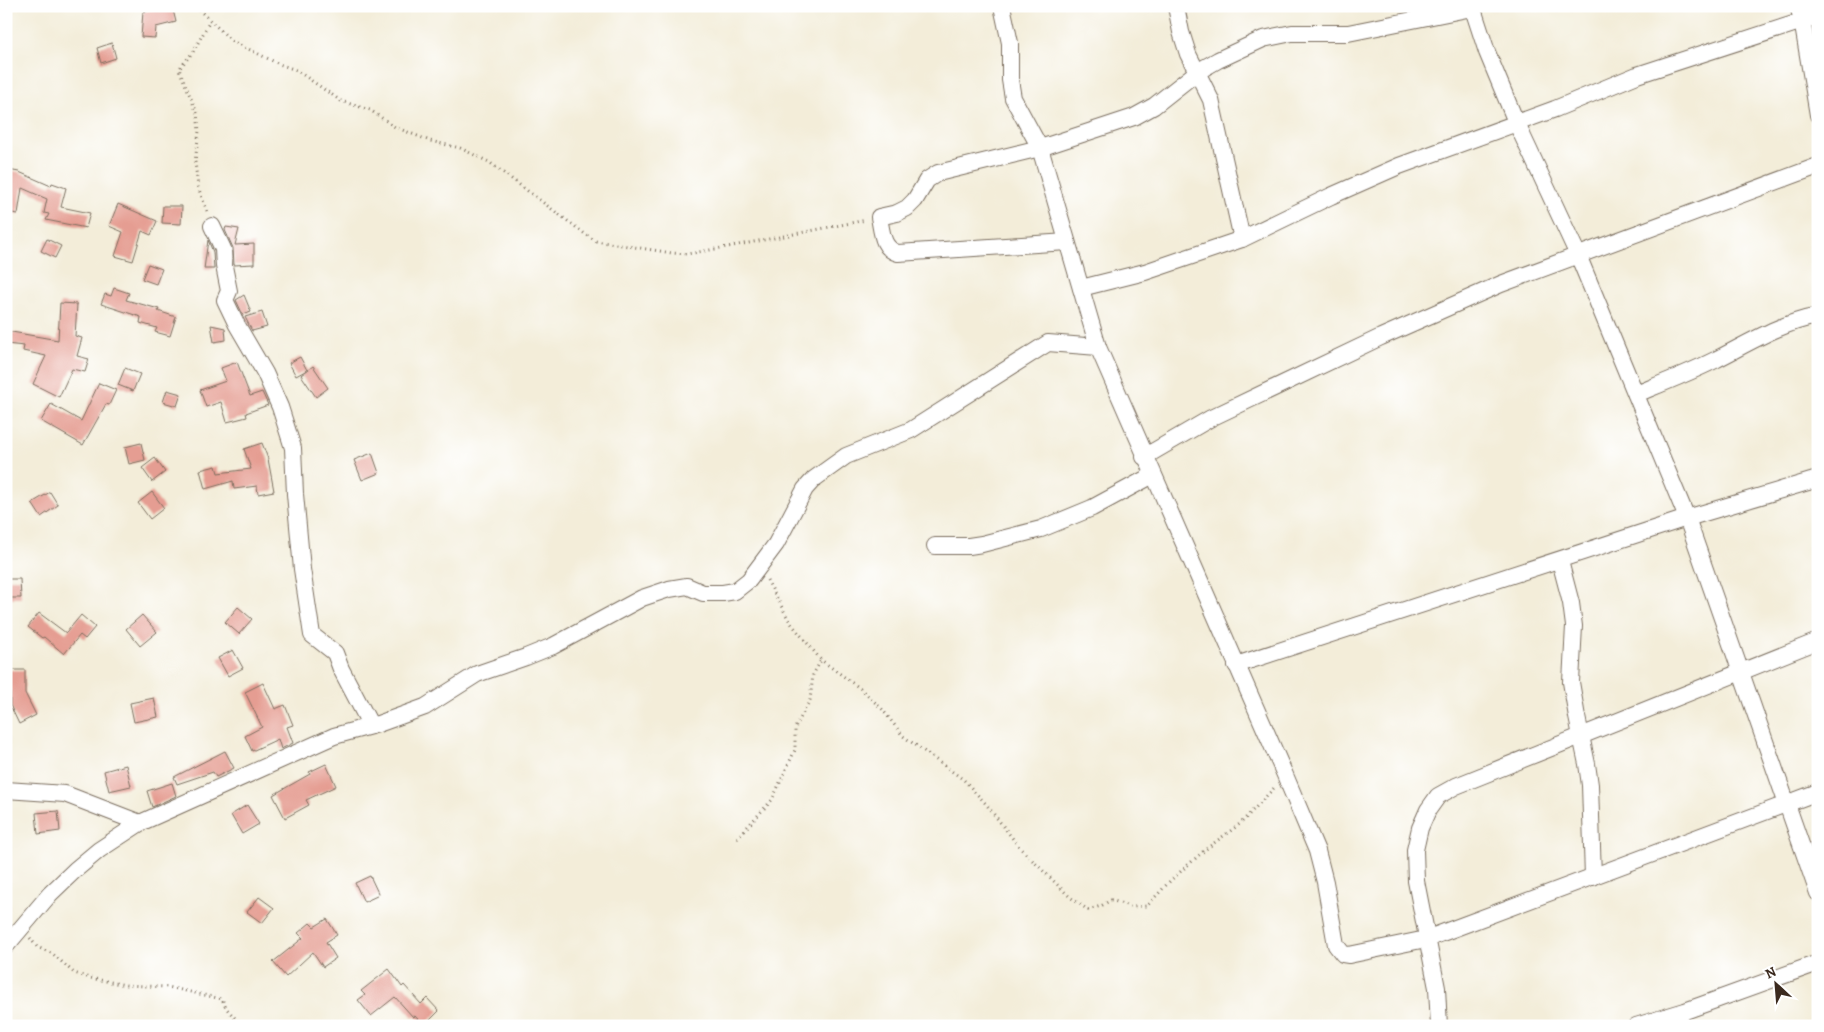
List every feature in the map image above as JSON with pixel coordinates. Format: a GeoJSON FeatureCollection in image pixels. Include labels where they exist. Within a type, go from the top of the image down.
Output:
{"type":"FeatureCollection","features":[{"type":"Feature","properties":{"kind":"street"},"geometry":{"type":"LineString","coordinates":[[1002,6],[1010,43],[1010,80],[1013,98],[1040,148],[1098,347],[1144,457],[1317,851],[1325,882],[1336,945],[1343,954],[1349,956],[1426,939],[1818,792]]}},
{"type":"Feature","properties":{"kind":"street"},"geometry":{"type":"LineString","coordinates":[[1176,6],[1181,32],[1197,72],[1211,100],[1242,239]]}},
{"type":"Feature","properties":{"kind":"street"},"geometry":{"type":"LineString","coordinates":[[1067,242],[898,253],[888,249],[885,244],[878,217],[897,213],[908,208],[927,180],[938,173],[1040,148],[1134,117],[1154,106],[1197,72],[1263,39],[1292,33],[1348,33],[1394,25],[1472,7],[1487,52],[1516,122],[1578,254],[1687,518],[1818,893]]}},
{"type":"Feature","properties":{"kind":"street"},"geometry":{"type":"LineString","coordinates":[[1081,288],[1145,272],[1242,239],[1331,196],[1400,166],[1555,109],[1637,75],[1806,14],[1818,115]]}},
{"type":"Feature","properties":{"kind":"street"},"geometry":{"type":"LineString","coordinates":[[1144,457],[1211,418],[1382,337],[1501,284],[1818,166]]}},
{"type":"Feature","properties":{"kind":"street"},"geometry":{"type":"LineString","coordinates":[[212,226],[223,249],[229,291],[225,300],[265,373],[280,407],[293,448],[302,569],[312,635],[335,653],[341,669],[371,726]]}},
{"type":"Feature","properties":{"kind":"street"},"geometry":{"type":"LineString","coordinates":[[1636,394],[1713,361],[1777,328],[1818,316]]}},
{"type":"Feature","properties":{"kind":"street"},"geometry":{"type":"LineString","coordinates":[[6,946],[50,894],[75,870],[99,850],[140,823],[334,736],[371,726],[425,707],[477,674],[553,646],[642,598],[669,589],[687,586],[703,592],[723,593],[735,591],[749,580],[760,567],[781,536],[805,489],[814,479],[846,456],[911,430],[1048,342],[1098,347]]}},
{"type":"Feature","properties":{"kind":"street"},"geometry":{"type":"LineString","coordinates":[[936,546],[982,544],[1041,529],[1092,508],[1153,475]]}},
{"type":"Feature","properties":{"kind":"street"},"geometry":{"type":"LineString","coordinates":[[1236,665],[1560,561],[1687,518],[1818,479]]}},
{"type":"Feature","properties":{"kind":"street"},"geometry":{"type":"LineString","coordinates":[[1560,561],[1571,603],[1574,626],[1572,682],[1590,785],[1593,877]]}},
{"type":"Feature","properties":{"kind":"street"},"geometry":{"type":"LineString","coordinates":[[1439,1026],[1437,988],[1416,881],[1415,850],[1420,828],[1428,810],[1438,796],[1456,786],[1818,641]]}},
{"type":"Feature","properties":{"kind":"street"},"geometry":{"type":"LineString","coordinates":[[6,790],[65,794],[140,823]]}},
{"type":"Feature","properties":{"kind":"street"},"geometry":{"type":"LineString","coordinates":[[1636,1026],[1685,1011],[1818,963]]}},
{"type":"Feature","properties":{"kind":"path"},"geometry":{"type":"LineString","coordinates":[[195,6],[232,41],[279,64],[296,70],[341,101],[370,110],[395,127],[430,141],[460,148],[489,162],[596,241],[687,254],[878,217]]}},
{"type":"Feature","properties":{"kind":"path"},"geometry":{"type":"LineString","coordinates":[[210,21],[193,52],[179,69],[197,113],[198,131],[195,162],[198,187],[212,226]]}},
{"type":"Feature","properties":{"kind":"path"},"geometry":{"type":"LineString","coordinates":[[760,567],[790,622],[821,660],[861,689],[882,709],[903,736],[964,780],[986,804],[1020,848],[1070,897],[1088,910],[1101,906],[1111,900],[1132,907],[1147,906],[1170,881],[1206,849],[1241,823],[1285,776]]}},
{"type":"Feature","properties":{"kind":"path"},"geometry":{"type":"LineString","coordinates":[[738,838],[772,800],[795,750],[796,728],[810,700],[813,675],[821,660]]}},
{"type":"Feature","properties":{"kind":"path"},"geometry":{"type":"LineString","coordinates":[[22,928],[37,947],[53,954],[74,973],[90,978],[168,988],[222,999],[226,1008],[242,1026]]}},
{"type":"Feature","properties":{"kind":"building"},"geometry":{"type":"Polygon","coordinates":[[[172,6],[176,22],[156,27],[155,38],[141,37],[143,12],[172,6]]]}},
{"type":"Feature","properties":{"kind":"building"},"geometry":{"type":"Polygon","coordinates":[[[112,43],[116,58],[101,63],[97,48],[112,43]]]}},
{"type":"Feature","properties":{"kind":"building"},"geometry":{"type":"Polygon","coordinates":[[[8,170],[19,172],[51,186],[52,183],[66,188],[61,207],[90,213],[86,228],[46,220],[49,214],[44,213],[47,199],[22,188],[18,214],[6,212],[8,170]]]}},
{"type":"Feature","properties":{"kind":"building"},"geometry":{"type":"Polygon","coordinates":[[[118,204],[157,221],[151,235],[142,231],[133,261],[115,256],[123,232],[109,226],[118,204]]]}},
{"type":"Feature","properties":{"kind":"building"},"geometry":{"type":"Polygon","coordinates":[[[163,206],[182,206],[181,224],[162,223],[163,206]]]}},
{"type":"Feature","properties":{"kind":"building"},"geometry":{"type":"Polygon","coordinates":[[[226,227],[239,229],[235,245],[254,244],[254,264],[234,265],[233,248],[225,230],[226,227]]]}},
{"type":"Feature","properties":{"kind":"building"},"geometry":{"type":"Polygon","coordinates":[[[47,239],[61,246],[55,258],[41,251],[47,239]]]}},
{"type":"Feature","properties":{"kind":"building"},"geometry":{"type":"Polygon","coordinates":[[[208,240],[213,252],[214,269],[204,269],[208,240]]]}},
{"type":"Feature","properties":{"kind":"building"},"geometry":{"type":"Polygon","coordinates":[[[148,264],[162,269],[156,284],[142,279],[148,264]]]}},
{"type":"Feature","properties":{"kind":"building"},"geometry":{"type":"Polygon","coordinates":[[[114,288],[129,293],[126,300],[159,309],[158,311],[176,317],[170,336],[155,332],[157,328],[140,323],[141,317],[101,304],[105,294],[111,296],[114,288]]]}},
{"type":"Feature","properties":{"kind":"building"},"geometry":{"type":"Polygon","coordinates":[[[244,295],[251,312],[243,315],[236,300],[244,295]]]}},
{"type":"Feature","properties":{"kind":"building"},"geometry":{"type":"Polygon","coordinates":[[[60,303],[77,304],[75,336],[82,338],[77,356],[89,359],[85,372],[72,369],[59,397],[33,384],[46,356],[23,351],[24,346],[6,344],[6,331],[58,340],[60,303]]]}},
{"type":"Feature","properties":{"kind":"building"},"geometry":{"type":"Polygon","coordinates":[[[262,312],[267,327],[252,331],[245,317],[262,312]]]}},
{"type":"Feature","properties":{"kind":"building"},"geometry":{"type":"Polygon","coordinates":[[[211,325],[225,328],[226,340],[214,342],[211,325]]]}},
{"type":"Feature","properties":{"kind":"building"},"geometry":{"type":"Polygon","coordinates":[[[300,357],[307,370],[296,376],[289,363],[300,357]]]}},
{"type":"Feature","properties":{"kind":"building"},"geometry":{"type":"Polygon","coordinates":[[[237,362],[250,396],[262,392],[268,405],[246,413],[247,417],[227,422],[221,402],[206,407],[200,390],[226,381],[221,368],[237,362]]]}},
{"type":"Feature","properties":{"kind":"building"},"geometry":{"type":"Polygon","coordinates":[[[313,366],[328,388],[316,397],[301,375],[313,366]]]}},
{"type":"Feature","properties":{"kind":"building"},"geometry":{"type":"Polygon","coordinates":[[[125,368],[140,374],[133,391],[118,385],[125,368]]]}},
{"type":"Feature","properties":{"kind":"building"},"geometry":{"type":"Polygon","coordinates":[[[99,383],[116,390],[109,405],[106,404],[83,445],[41,421],[51,404],[81,421],[99,383]]]}},
{"type":"Feature","properties":{"kind":"building"},"geometry":{"type":"Polygon","coordinates":[[[167,390],[181,394],[177,406],[163,402],[167,390]]]}},
{"type":"Feature","properties":{"kind":"building"},"geometry":{"type":"Polygon","coordinates":[[[141,443],[145,460],[129,464],[125,447],[141,443]]]}},
{"type":"Feature","properties":{"kind":"building"},"geometry":{"type":"Polygon","coordinates":[[[262,443],[268,459],[274,491],[258,494],[257,486],[234,489],[233,481],[205,489],[200,470],[216,466],[218,473],[251,469],[244,449],[262,443]]]}},
{"type":"Feature","properties":{"kind":"building"},"geometry":{"type":"Polygon","coordinates":[[[372,453],[379,473],[362,480],[354,460],[372,453]]]}},
{"type":"Feature","properties":{"kind":"building"},"geometry":{"type":"Polygon","coordinates":[[[155,458],[165,472],[152,482],[142,468],[155,458]]]}},
{"type":"Feature","properties":{"kind":"building"},"geometry":{"type":"Polygon","coordinates":[[[50,492],[58,505],[41,517],[32,503],[50,492]]]}},
{"type":"Feature","properties":{"kind":"building"},"geometry":{"type":"Polygon","coordinates":[[[152,492],[164,508],[150,519],[138,503],[152,492]]]}},
{"type":"Feature","properties":{"kind":"building"},"geometry":{"type":"Polygon","coordinates":[[[6,579],[20,579],[21,598],[6,598],[6,579]]]}},
{"type":"Feature","properties":{"kind":"building"},"geometry":{"type":"Polygon","coordinates":[[[238,607],[252,619],[239,634],[225,622],[238,607]]]}},
{"type":"Feature","properties":{"kind":"building"},"geometry":{"type":"Polygon","coordinates":[[[39,613],[66,633],[81,615],[95,627],[85,639],[80,635],[64,654],[44,637],[42,638],[28,627],[39,613]]]}},
{"type":"Feature","properties":{"kind":"building"},"geometry":{"type":"Polygon","coordinates":[[[142,615],[157,632],[140,646],[126,629],[142,615]]]}},
{"type":"Feature","properties":{"kind":"building"},"geometry":{"type":"Polygon","coordinates":[[[233,650],[243,668],[228,676],[218,658],[233,650]]]}},
{"type":"Feature","properties":{"kind":"building"},"geometry":{"type":"Polygon","coordinates":[[[10,670],[25,670],[25,693],[36,715],[19,724],[10,705],[10,670]]]}},
{"type":"Feature","properties":{"kind":"building"},"geometry":{"type":"Polygon","coordinates":[[[263,683],[275,709],[285,705],[293,725],[287,727],[293,743],[281,749],[278,739],[252,751],[245,736],[262,727],[245,692],[263,683]]]}},
{"type":"Feature","properties":{"kind":"building"},"geometry":{"type":"Polygon","coordinates":[[[154,698],[158,717],[134,722],[130,703],[154,698]]]}},
{"type":"Feature","properties":{"kind":"building"},"geometry":{"type":"Polygon","coordinates":[[[225,751],[234,768],[216,777],[213,772],[177,784],[174,777],[225,751]]]}},
{"type":"Feature","properties":{"kind":"building"},"geometry":{"type":"Polygon","coordinates":[[[326,764],[336,786],[306,800],[309,805],[285,818],[273,795],[310,774],[309,772],[326,764]]]}},
{"type":"Feature","properties":{"kind":"building"},"geometry":{"type":"Polygon","coordinates":[[[126,765],[131,786],[109,791],[104,771],[126,765]]]}},
{"type":"Feature","properties":{"kind":"building"},"geometry":{"type":"Polygon","coordinates":[[[172,783],[176,796],[152,807],[147,791],[172,783]]]}},
{"type":"Feature","properties":{"kind":"building"},"geometry":{"type":"Polygon","coordinates":[[[247,805],[259,824],[242,834],[231,815],[247,805]]]}},
{"type":"Feature","properties":{"kind":"building"},"geometry":{"type":"Polygon","coordinates":[[[58,811],[60,831],[38,834],[36,813],[58,811]]]}},
{"type":"Feature","properties":{"kind":"building"},"geometry":{"type":"Polygon","coordinates":[[[370,876],[379,895],[364,902],[355,883],[370,876]]]}},
{"type":"Feature","properties":{"kind":"building"},"geometry":{"type":"Polygon","coordinates":[[[259,897],[274,908],[262,923],[247,912],[259,897]]]}},
{"type":"Feature","properties":{"kind":"building"},"geometry":{"type":"Polygon","coordinates":[[[327,919],[337,935],[326,942],[336,958],[323,967],[313,952],[286,977],[273,962],[303,938],[298,933],[310,923],[314,927],[327,919]]]}},
{"type":"Feature","properties":{"kind":"building"},"geometry":{"type":"Polygon","coordinates":[[[389,969],[402,987],[404,985],[421,1004],[427,998],[439,1011],[424,1026],[395,997],[371,1016],[358,1000],[365,995],[361,991],[389,969]]]}}]}
